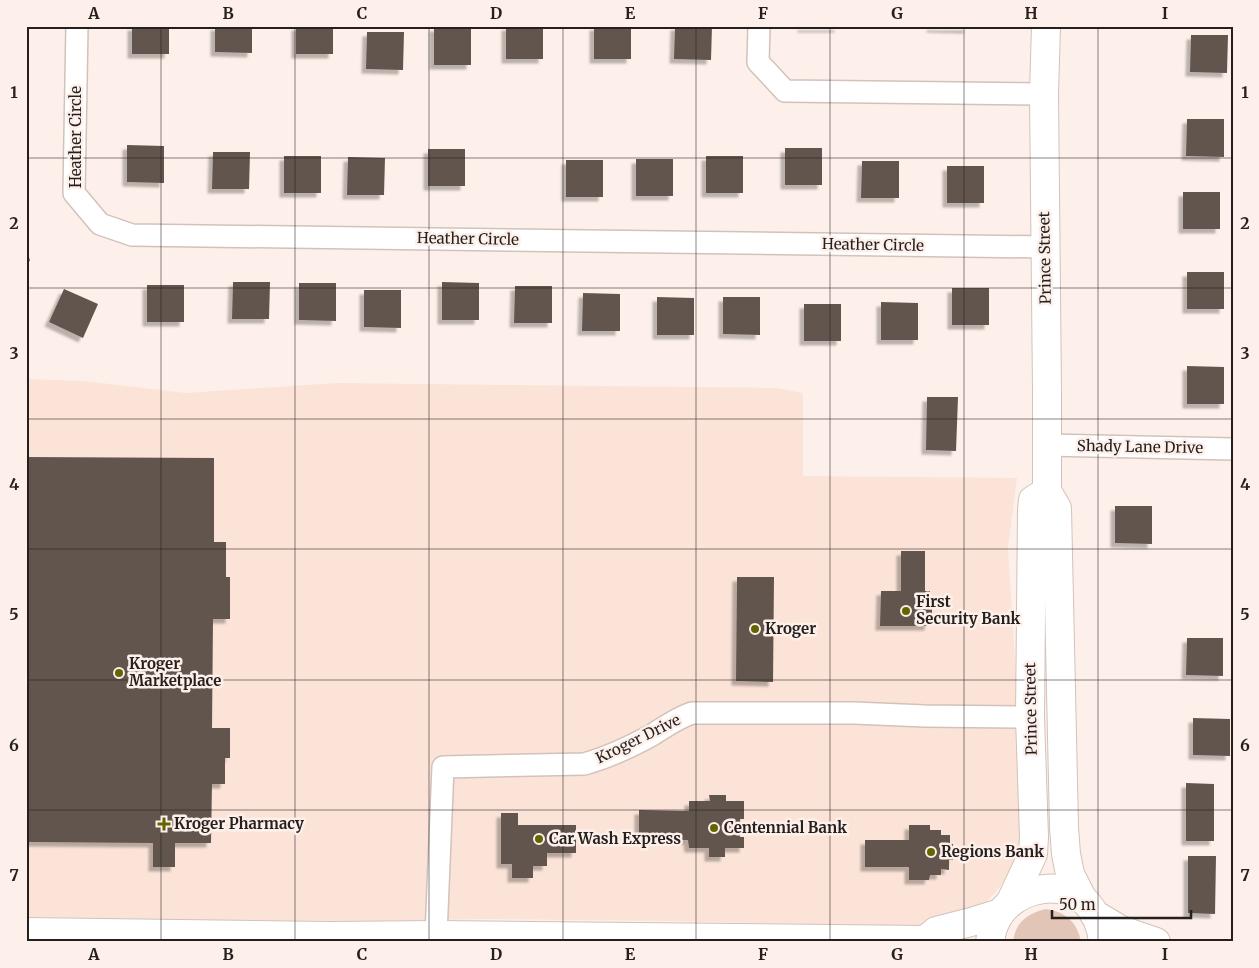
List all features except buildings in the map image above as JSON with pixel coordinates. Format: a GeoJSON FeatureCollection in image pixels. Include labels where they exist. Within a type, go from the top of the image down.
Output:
{"type":"FeatureCollection","features":[{"type":"Feature","properties":{"kind":"main road","name":"Prince Street"},"geometry":{"type":"LineString","coordinates":[[990,942],[995,922],[1005,908],[1033,854],[1034,822],[1030,717],[1039,500],[1047,445],[1044,94],[1046,26]]}},
{"type":"Feature","properties":{"kind":"main road","name":"Prince Street"},"geometry":{"type":"LineString","coordinates":[[1039,500],[1048,530],[1049,604],[1059,623],[1066,854],[1070,874],[1100,924],[1103,942]]}},
{"type":"Feature","properties":{"kind":"main road"},"geometry":{"type":"LineString","coordinates":[[26,932],[330,939],[436,935],[926,941],[936,931],[972,922],[1005,908],[1028,892],[1039,889],[1060,890],[1072,894],[1121,930],[1156,942]]}},
{"type":"Feature","properties":{"kind":"street","name":"Heather Circle"},"geometry":{"type":"LineString","coordinates":[[77,26],[74,193],[100,224],[132,234],[1045,247]]}},
{"type":"Feature","properties":{"kind":"street"},"geometry":{"type":"LineString","coordinates":[[759,26],[758,62],[785,91],[1044,94]]}},
{"type":"Feature","properties":{"kind":"street","name":"Shady Lane Drive"},"geometry":{"type":"LineString","coordinates":[[1047,445],[1233,449]]}},
{"type":"Feature","properties":{"kind":"street","name":"Kroger Drive"},"geometry":{"type":"LineString","coordinates":[[436,935],[443,768],[584,764],[595,761],[649,736],[678,718],[692,713],[854,713],[1030,717]]}},
{"type":"Feature","properties":{"kind":"shaded area"},"geometry":{"type":"Polygon","coordinates":[[[26,379],[84,381],[186,393],[336,383],[776,388],[803,393],[803,476],[1017,478],[1008,548],[1017,692],[1021,846],[1012,870],[996,892],[979,909],[940,922],[913,926],[484,919],[380,921],[26,917],[26,379]]]}},
{"type":"Feature","properties":{"kind":"shaded area"},"geometry":{"type":"Polygon","coordinates":[[[1046,909],[1065,915],[1070,919],[1077,929],[1081,942],[1013,942],[1016,929],[1028,916],[1046,909]]]}},
{"type":"Feature","properties":{"kind":"place","name":"First Security Bank"},"geometry":{"type":"Point","coordinates":[906,611]}},
{"type":"Feature","properties":{"kind":"place","name":"Kroger"},"geometry":{"type":"Point","coordinates":[755,629]}},
{"type":"Feature","properties":{"kind":"place","name":"Kroger Marketplace"},"geometry":{"type":"Point","coordinates":[119,673]}},
{"type":"Feature","properties":{"kind":"place","name":"Kroger Pharmacy"},"geometry":{"type":"Point","coordinates":[164,824]}},
{"type":"Feature","properties":{"kind":"place","name":"Centennial Bank"},"geometry":{"type":"Point","coordinates":[714,828]}},
{"type":"Feature","properties":{"kind":"place","name":"Car Wash Express"},"geometry":{"type":"Point","coordinates":[539,839]}},
{"type":"Feature","properties":{"kind":"place","name":"Regions Bank"},"geometry":{"type":"Point","coordinates":[931,852]}}]}
